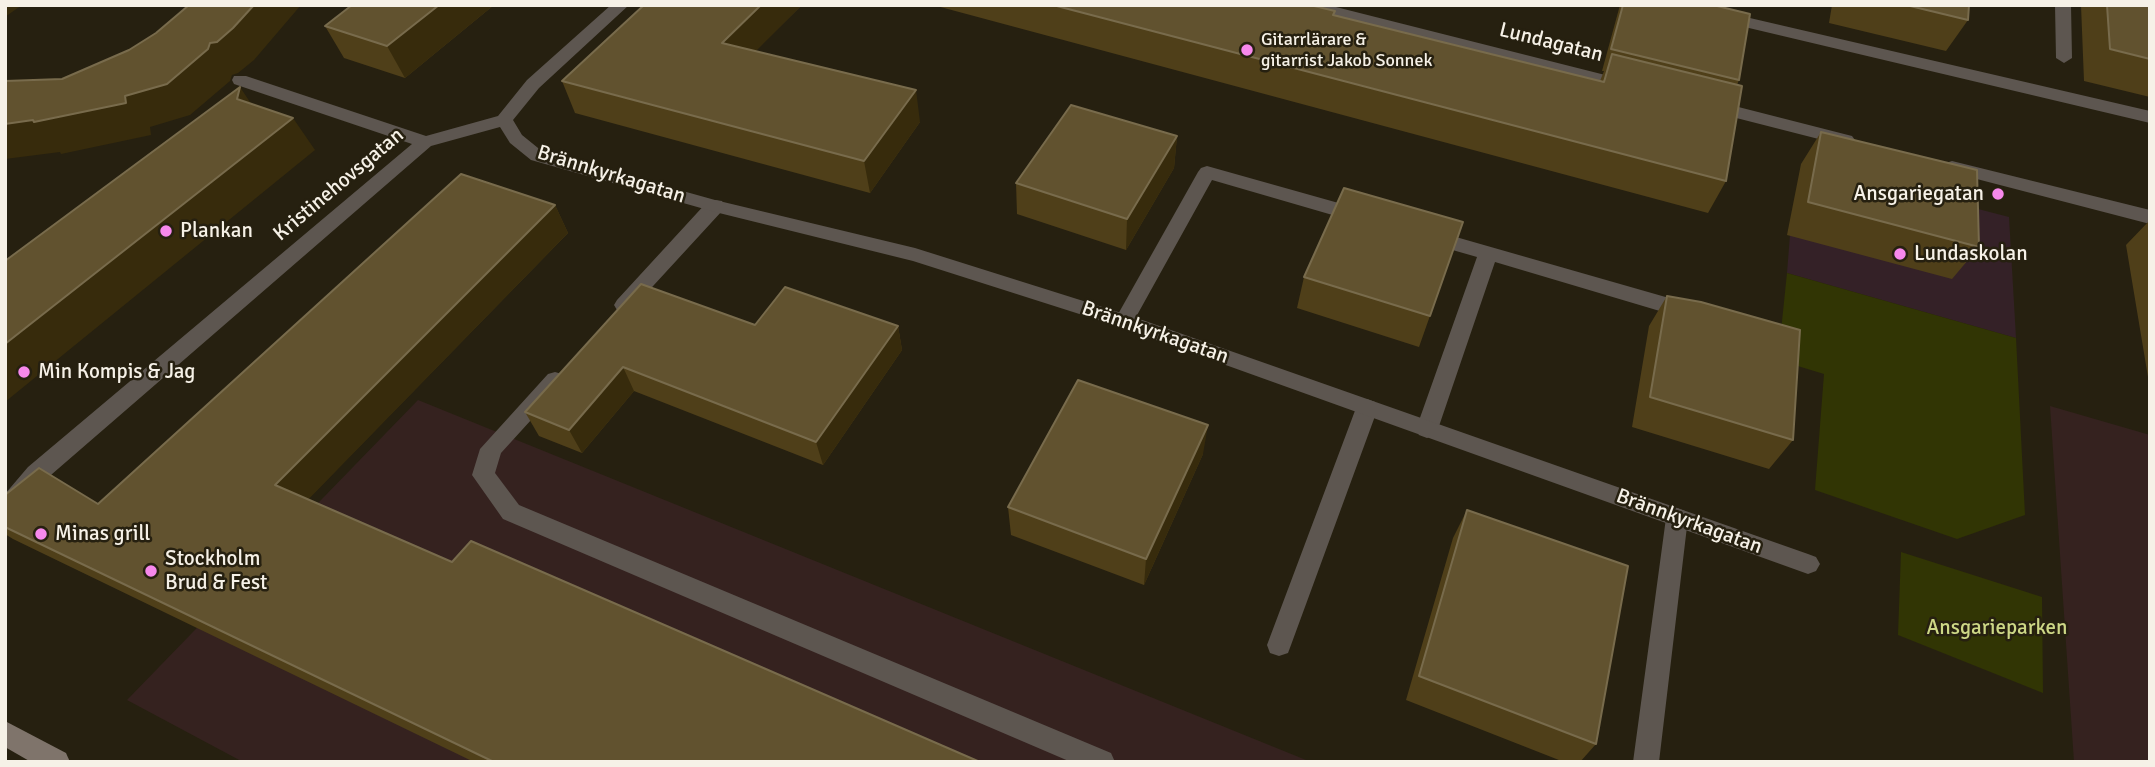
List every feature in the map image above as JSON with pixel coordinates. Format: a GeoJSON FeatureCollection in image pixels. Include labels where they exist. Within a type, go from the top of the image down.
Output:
{"type":"FeatureCollection","features":[{"type":"Feature","properties":{"kind":"main road"},"geometry":{"type":"LineString","coordinates":[[5,733],[57,762]]}},
{"type":"Feature","properties":{"kind":"street"},"geometry":{"type":"LineString","coordinates":[[505,120],[533,84],[621,5]]}},
{"type":"Feature","properties":{"kind":"street","name":"Lundagatan"},"geometry":{"type":"LineString","coordinates":[[1308,5],[1640,88]]}},
{"type":"Feature","properties":{"kind":"street"},"geometry":{"type":"LineString","coordinates":[[1673,5],[1729,11],[2150,117]]}},
{"type":"Feature","properties":{"kind":"street"},"geometry":{"type":"LineString","coordinates":[[2063,5],[2064,58]]}},
{"type":"Feature","properties":{"kind":"street"},"geometry":{"type":"LineString","coordinates":[[240,80],[425,142]]}},
{"type":"Feature","properties":{"kind":"street"},"geometry":{"type":"LineString","coordinates":[[1693,102],[1866,146]]}},
{"type":"Feature","properties":{"kind":"street","name":"Kristinehovsgatan"},"geometry":{"type":"LineString","coordinates":[[5,510],[36,474],[425,142],[505,120]]}},
{"type":"Feature","properties":{"kind":"street","name":"Brännkyrkagatan"},"geometry":{"type":"LineString","coordinates":[[505,120],[516,139],[537,156],[715,206],[915,255],[1124,321],[1808,564]]}},
{"type":"Feature","properties":{"kind":"street"},"geometry":{"type":"LineString","coordinates":[[1933,162],[2150,217]]}},
{"type":"Feature","properties":{"kind":"street"},"geometry":{"type":"LineString","coordinates":[[1124,321],[1207,172],[1382,223]]}},
{"type":"Feature","properties":{"kind":"street"},"geometry":{"type":"LineString","coordinates":[[612,317],[715,206]]}},
{"type":"Feature","properties":{"kind":"street"},"geometry":{"type":"LineString","coordinates":[[1409,230],[1709,317]]}},
{"type":"Feature","properties":{"kind":"street"},"geometry":{"type":"LineString","coordinates":[[1427,429],[1488,254]]}},
{"type":"Feature","properties":{"kind":"street"},"geometry":{"type":"LineString","coordinates":[[566,368],[491,449],[482,475],[511,512],[1102,762]]}},
{"type":"Feature","properties":{"kind":"street"},"geometry":{"type":"LineString","coordinates":[[1279,645],[1367,408]]}},
{"type":"Feature","properties":{"kind":"street"},"geometry":{"type":"LineString","coordinates":[[1646,762],[1677,518]]}},
{"type":"Feature","properties":{"kind":"shaded area","name":"Lundaskolan"},"geometry":{"type":"Polygon","coordinates":[[[1901,189],[2009,217],[2016,338],[1787,273],[1790,235],[1901,189]]]}},
{"type":"Feature","properties":{"kind":"shaded area"},"geometry":{"type":"Polygon","coordinates":[[[418,400],[1311,762],[243,762],[127,700],[418,400]]]}},
{"type":"Feature","properties":{"kind":"shaded area"},"geometry":{"type":"Polygon","coordinates":[[[2050,406],[2150,435],[2150,762],[2074,762],[2050,406]]]}},
{"type":"Feature","properties":{"kind":"green space"},"geometry":{"type":"Polygon","coordinates":[[[1787,273],[2016,338],[2025,515],[1957,539],[1815,490],[1824,374],[1778,360],[1787,273]]]}},
{"type":"Feature","properties":{"kind":"green space","name":"Ansgarieparken"},"geometry":{"type":"Polygon","coordinates":[[[1901,552],[2042,597],[2043,693],[1898,635],[1901,552]]]}},
{"type":"Feature","properties":{"kind":"building"},"geometry":{"type":"Polygon","coordinates":[[[189,5],[254,5],[233,28],[217,42],[210,43],[208,49],[167,84],[125,96],[126,103],[34,122],[5,124],[5,81],[62,79],[129,50],[156,33],[189,5]]]}},
{"type":"Feature","properties":{"kind":"building"},"geometry":{"type":"Polygon","coordinates":[[[352,5],[439,5],[387,46],[325,26],[352,5]]]}},
{"type":"Feature","properties":{"kind":"building"},"geometry":{"type":"Polygon","coordinates":[[[644,5],[761,5],[722,43],[916,90],[864,161],[562,81],[644,5]]]}},
{"type":"Feature","properties":{"kind":"building"},"geometry":{"type":"Polygon","coordinates":[[[1053,5],[1310,5],[1335,11],[1333,15],[1604,82],[1612,54],[1742,86],[1726,181],[1053,5]]]}},
{"type":"Feature","properties":{"kind":"building"},"geometry":{"type":"Polygon","coordinates":[[[1623,5],[1713,5],[1750,14],[1739,80],[1611,49],[1623,5]]]}},
{"type":"Feature","properties":{"kind":"building"},"geometry":{"type":"Polygon","coordinates":[[[1906,5],[1969,5],[1968,20],[1906,5]]]}},
{"type":"Feature","properties":{"kind":"building"},"geometry":{"type":"Polygon","coordinates":[[[2107,5],[2150,5],[2150,59],[2110,49],[2107,5]]]}},
{"type":"Feature","properties":{"kind":"building"},"geometry":{"type":"Polygon","coordinates":[[[240,87],[237,99],[293,118],[5,344],[5,261],[240,87]]]}},
{"type":"Feature","properties":{"kind":"building"},"geometry":{"type":"Polygon","coordinates":[[[1071,105],[1177,136],[1127,219],[1016,183],[1071,105]]]}},
{"type":"Feature","properties":{"kind":"building"},"geometry":{"type":"Polygon","coordinates":[[[1821,132],[1977,170],[1979,247],[1808,202],[1821,132]]]}},
{"type":"Feature","properties":{"kind":"building"},"geometry":{"type":"Polygon","coordinates":[[[461,174],[555,205],[275,485],[452,562],[471,541],[980,762],[494,762],[5,527],[5,495],[39,468],[98,504],[461,174]]]}},
{"type":"Feature","properties":{"kind":"building"},"geometry":{"type":"Polygon","coordinates":[[[1344,188],[1463,222],[1430,316],[1304,277],[1344,188]]]}},
{"type":"Feature","properties":{"kind":"building"},"geometry":{"type":"Polygon","coordinates":[[[641,284],[755,325],[785,287],[898,326],[816,442],[623,367],[569,430],[525,412],[641,284]]]}},
{"type":"Feature","properties":{"kind":"building"},"geometry":{"type":"Polygon","coordinates":[[[1667,296],[1701,302],[1800,330],[1793,440],[1650,397],[1667,296]]]}},
{"type":"Feature","properties":{"kind":"building"},"geometry":{"type":"Polygon","coordinates":[[[1078,380],[1208,425],[1146,559],[1008,507],[1078,380]]]}},
{"type":"Feature","properties":{"kind":"building"},"geometry":{"type":"Polygon","coordinates":[[[1467,510],[1628,566],[1596,744],[1419,676],[1467,510]]]}},
{"type":"Feature","properties":{"kind":"place","name":"Gitarrlärare & gitarrist Jakob Sonnek"},"geometry":{"type":"Point","coordinates":[1247,50]}},
{"type":"Feature","properties":{"kind":"place","name":"Ansgariegatan"},"geometry":{"type":"Point","coordinates":[1998,194]}},
{"type":"Feature","properties":{"kind":"place","name":"Plankan"},"geometry":{"type":"Point","coordinates":[166,231]}},
{"type":"Feature","properties":{"kind":"place","name":"Lundaskolan"},"geometry":{"type":"Point","coordinates":[1900,254]}},
{"type":"Feature","properties":{"kind":"place","name":"Min Kompis & Jag"},"geometry":{"type":"Point","coordinates":[24,372]}},
{"type":"Feature","properties":{"kind":"place","name":"Minas grill"},"geometry":{"type":"Point","coordinates":[41,534]}},
{"type":"Feature","properties":{"kind":"place","name":"Stockholm Brud & Fest"},"geometry":{"type":"Point","coordinates":[151,571]}}]}
